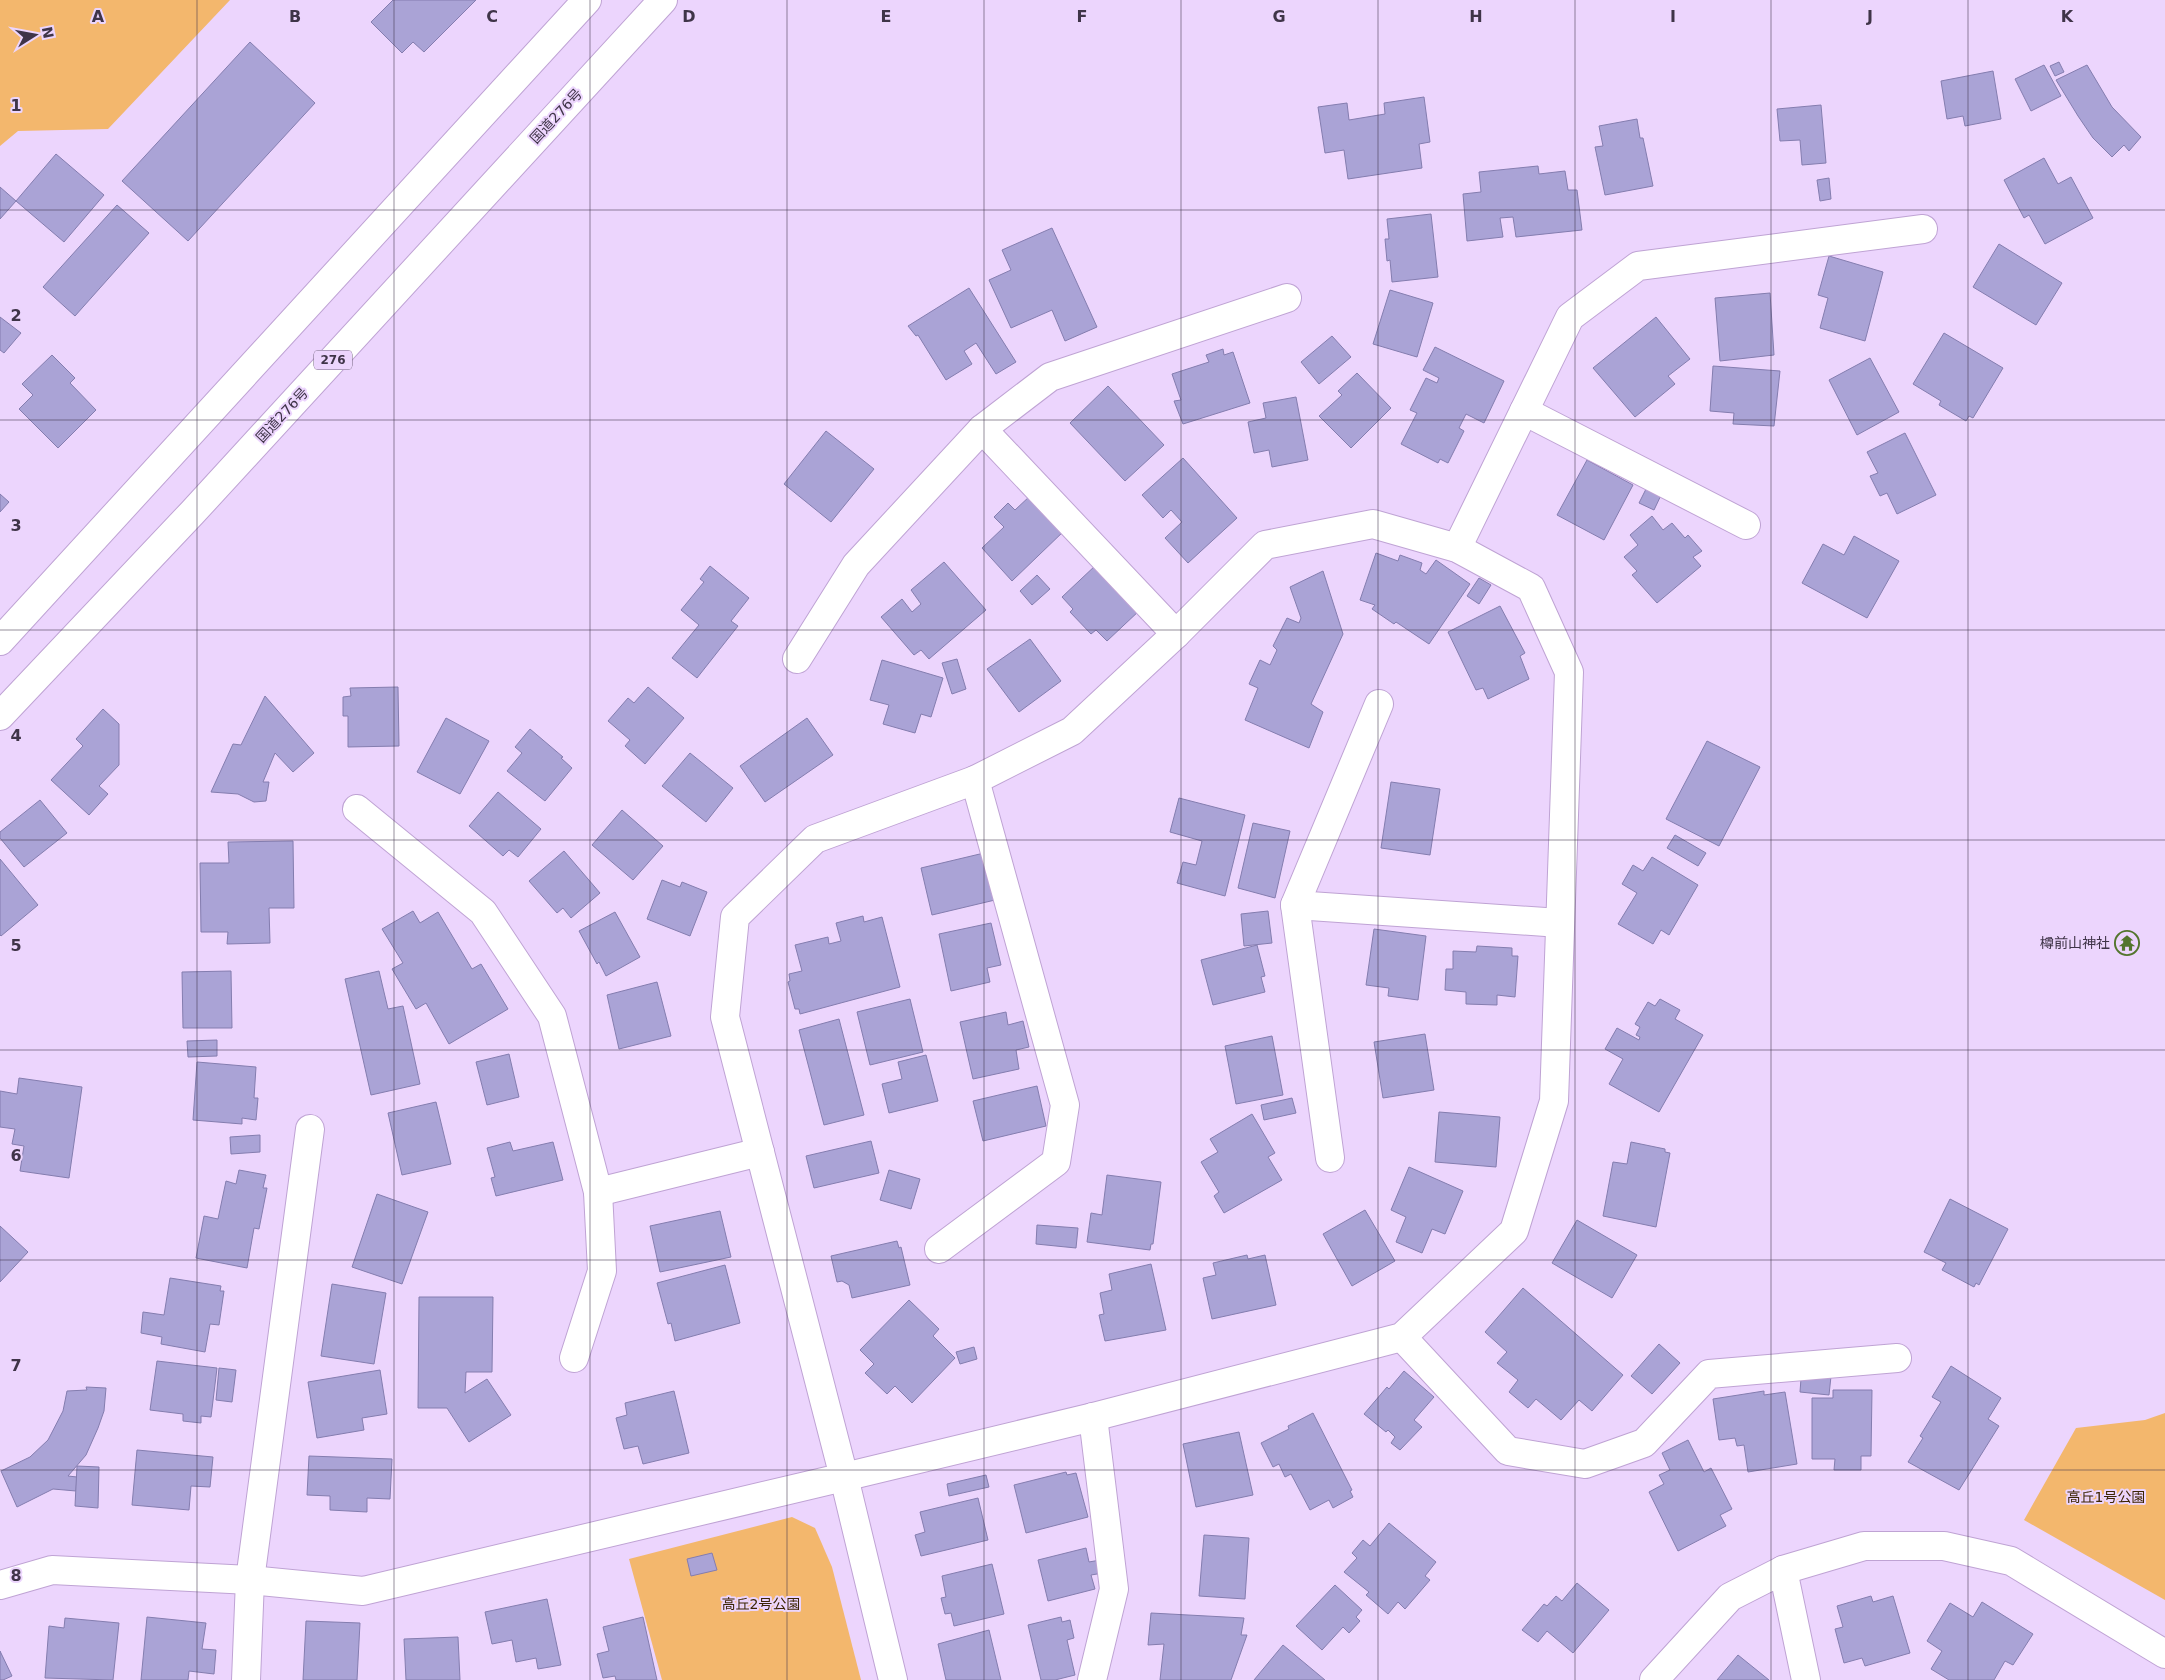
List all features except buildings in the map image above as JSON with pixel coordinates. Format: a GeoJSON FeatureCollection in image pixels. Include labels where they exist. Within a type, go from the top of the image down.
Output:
{"type":"FeatureCollection","features":[{"type":"Feature","properties":{"kind":"main road"},"geometry":{"type":"LineString","coordinates":[[0,641],[587,0]]}},
{"type":"Feature","properties":{"kind":"main road","name":"国道276号"},"geometry":{"type":"LineString","coordinates":[[0,716],[192,513],[663,0]]}},
{"type":"Feature","properties":{"kind":"main road"},"geometry":{"type":"LineString","coordinates":[[1458,548],[1570,316],[1638,266],[1923,229]]}},
{"type":"Feature","properties":{"kind":"main road"},"geometry":{"type":"LineString","coordinates":[[797,659],[856,565],[982,429],[1050,377],[1287,298]]}},
{"type":"Feature","properties":{"kind":"main road"},"geometry":{"type":"LineString","coordinates":[[1524,411],[1746,525]]}},
{"type":"Feature","properties":{"kind":"main road"},"geometry":{"type":"LineString","coordinates":[[982,429],[1176,634]]}},
{"type":"Feature","properties":{"kind":"main road"},"geometry":{"type":"LineString","coordinates":[[0,1585],[52,1570],[250,1580],[363,1590],[844,1477],[1093,1417],[1402,1337],[1514,1231],[1554,1101],[1569,672],[1531,588],[1458,548],[1373,524],[1265,545],[1176,634],[1072,731],[975,780],[815,839],[736,917],[725,1017],[844,1477],[892,1680]]}},
{"type":"Feature","properties":{"kind":"main road"},"geometry":{"type":"LineString","coordinates":[[1330,1158],[1295,905],[1379,704]]}},
{"type":"Feature","properties":{"kind":"main road"},"geometry":{"type":"LineString","coordinates":[[939,1249],[1056,1162],[1065,1105],[975,780]]}},
{"type":"Feature","properties":{"kind":"main road"},"geometry":{"type":"LineString","coordinates":[[358,809],[483,912],[552,1016],[598,1192],[602,1271],[574,1358]]}},
{"type":"Feature","properties":{"kind":"main road"},"geometry":{"type":"LineString","coordinates":[[1295,905],[1560,923]]}},
{"type":"Feature","properties":{"kind":"main road"},"geometry":{"type":"LineString","coordinates":[[246,1680],[250,1580],[310,1129]]}},
{"type":"Feature","properties":{"kind":"main road"},"geometry":{"type":"LineString","coordinates":[[598,1192],[760,1152]]}},
{"type":"Feature","properties":{"kind":"main road"},"geometry":{"type":"LineString","coordinates":[[1402,1337],[1508,1451],[1586,1464],[1644,1443],[1708,1374],[1897,1358]]}},
{"type":"Feature","properties":{"kind":"main road"},"geometry":{"type":"LineString","coordinates":[[1092,1680],[1114,1589],[1093,1417]]}},
{"type":"Feature","properties":{"kind":"main road"},"geometry":{"type":"LineString","coordinates":[[1654,1680],[1730,1597],[1783,1570],[1864,1546],[1944,1546],[2011,1561],[2165,1654]]}},
{"type":"Feature","properties":{"kind":"main road"},"geometry":{"type":"LineString","coordinates":[[1783,1570],[1806,1680]]}},
{"type":"Feature","properties":{"kind":"green space"},"geometry":{"type":"Polygon","coordinates":[[[0,0],[230,0],[108,129],[18,131],[0,146],[0,0]]]}},
{"type":"Feature","properties":{"kind":"green space","name":"高丘1号公園"},"geometry":{"type":"Polygon","coordinates":[[[2165,1413],[2165,1600],[2024,1520],[2076,1428],[2145,1420],[2165,1413]]]}},
{"type":"Feature","properties":{"kind":"green space","name":"高丘2号公園"},"geometry":{"type":"Polygon","coordinates":[[[792,1517],[815,1528],[832,1567],[861,1680],[662,1680],[629,1559],[792,1517]]]}},
{"type":"Feature","properties":{"kind":"place","name":"樽前山神社"},"geometry":{"type":"Point","coordinates":[2127,943]}}]}
